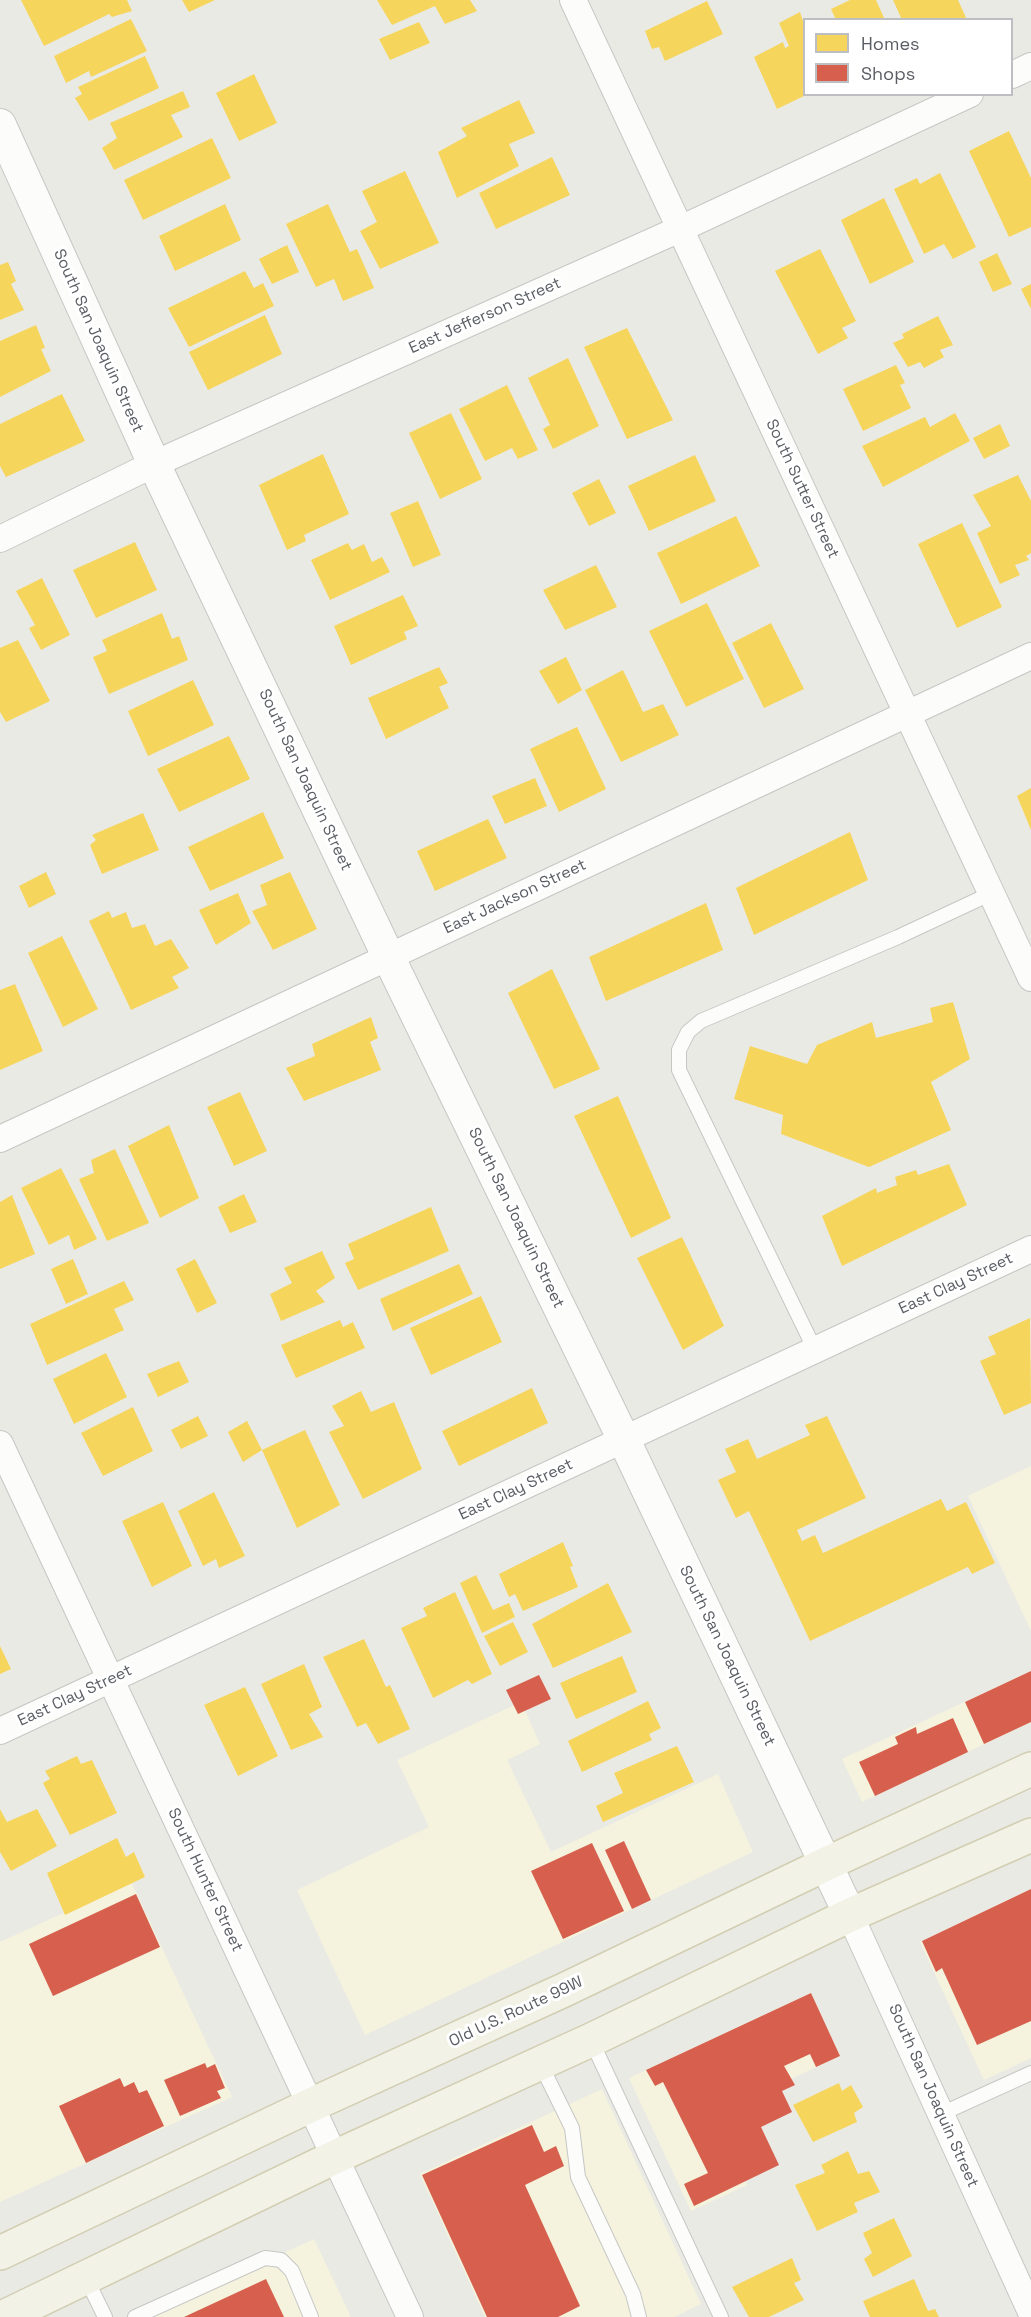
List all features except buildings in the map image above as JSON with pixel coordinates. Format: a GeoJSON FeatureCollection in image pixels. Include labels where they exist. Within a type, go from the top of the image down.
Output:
{"type":"FeatureCollection","features":[{"type":"Feature","properties":{"kind":"main road","name":"Old U.S. Route 99W"},"geometry":{"type":"LineString","coordinates":[[0,2253],[311,2105],[564,1990],[826,1864],[1031,1769]]}},
{"type":"Feature","properties":{"kind":"main road"},"geometry":{"type":"LineString","coordinates":[[16,2315],[335,2157],[591,2040],[850,1915],[1031,1836]]}},
{"type":"Feature","properties":{"kind":"street","name":"South Sutter Street"},"geometry":{"type":"LineString","coordinates":[[573,0],[1031,978]]}},
{"type":"Feature","properties":{"kind":"street"},"geometry":{"type":"LineString","coordinates":[[1013,74],[1031,66]]}},
{"type":"Feature","properties":{"kind":"street","name":"East Jefferson Street"},"geometry":{"type":"LineString","coordinates":[[0,539],[154,464],[680,229],[966,96]]}},
{"type":"Feature","properties":{"kind":"street","name":"South San Joaquin Street"},"geometry":{"type":"LineString","coordinates":[[0,125],[154,464],[388,956],[624,1440],[826,1864],[1031,2312]]}},
{"type":"Feature","properties":{"kind":"street","name":"East Jackson Street"},"geometry":{"type":"LineString","coordinates":[[0,1139],[1031,656]]}},
{"type":"Feature","properties":{"kind":"street","name":"East Clay Street"},"geometry":{"type":"LineString","coordinates":[[0,1731],[1031,1249]]}},
{"type":"Feature","properties":{"kind":"street","name":"South Hunter Street"},"geometry":{"type":"LineString","coordinates":[[0,1444],[410,2317]]}},
{"type":"Feature","properties":{"kind":"lane"},"geometry":{"type":"LineString","coordinates":[[815,1350],[679,1070],[680,1050],[687,1032],[701,1021],[898,937],[992,893]]}},
{"type":"Feature","properties":{"kind":"lane"},"geometry":{"type":"LineString","coordinates":[[591,2040],[721,2317]]}},
{"type":"Feature","properties":{"kind":"lane"},"geometry":{"type":"LineString","coordinates":[[540,2063],[572,2128],[578,2177],[633,2294],[639,2317]]}},
{"type":"Feature","properties":{"kind":"lane"},"geometry":{"type":"LineString","coordinates":[[941,2114],[1031,2073]]}},
{"type":"Feature","properties":{"kind":"lane"},"geometry":{"type":"LineString","coordinates":[[135,2317],[264,2258],[281,2260],[292,2271],[311,2317]]}},
{"type":"Feature","properties":{"kind":"lane"},"geometry":{"type":"LineString","coordinates":[[87,2278],[105,2317]]}},
{"type":"Feature","properties":{"kind":"shaded area"},"geometry":{"type":"Polygon","coordinates":[[[1031,1466],[1031,1631],[968,1496],[1031,1466]]]}},
{"type":"Feature","properties":{"kind":"shaded area"},"geometry":{"type":"Polygon","coordinates":[[[1031,1671],[1031,1722],[862,1802],[842,1759],[1031,1671]]]}},
{"type":"Feature","properties":{"kind":"shaded area"},"geometry":{"type":"Polygon","coordinates":[[[521,1702],[540,1744],[507,1760],[551,1852],[718,1774],[753,1852],[365,2035],[297,1890],[429,1827],[397,1760],[521,1702]]]}},
{"type":"Feature","properties":{"kind":"shaded area"},"geometry":{"type":"Polygon","coordinates":[[[131,1882],[232,2097],[0,2202],[0,1942],[131,1882]]]}},
{"type":"Feature","properties":{"kind":"shaded area"},"geometry":{"type":"Polygon","coordinates":[[[1031,1889],[1031,2058],[984,2080],[920,1942],[1031,1889]]]}},
{"type":"Feature","properties":{"kind":"shaded area"},"geometry":{"type":"Polygon","coordinates":[[[811,1993],[840,2056],[716,2114],[747,2185],[691,2211],[629,2078],[811,1993]]]}},
{"type":"Feature","properties":{"kind":"shaded area"},"geometry":{"type":"Polygon","coordinates":[[[602,2089],[701,2304],[674,2317],[485,2317],[420,2174],[602,2089]]]}},
{"type":"Feature","properties":{"kind":"shaded area"},"geometry":{"type":"Polygon","coordinates":[[[314,2239],[351,2317],[144,2317],[314,2239]]]}}]}
